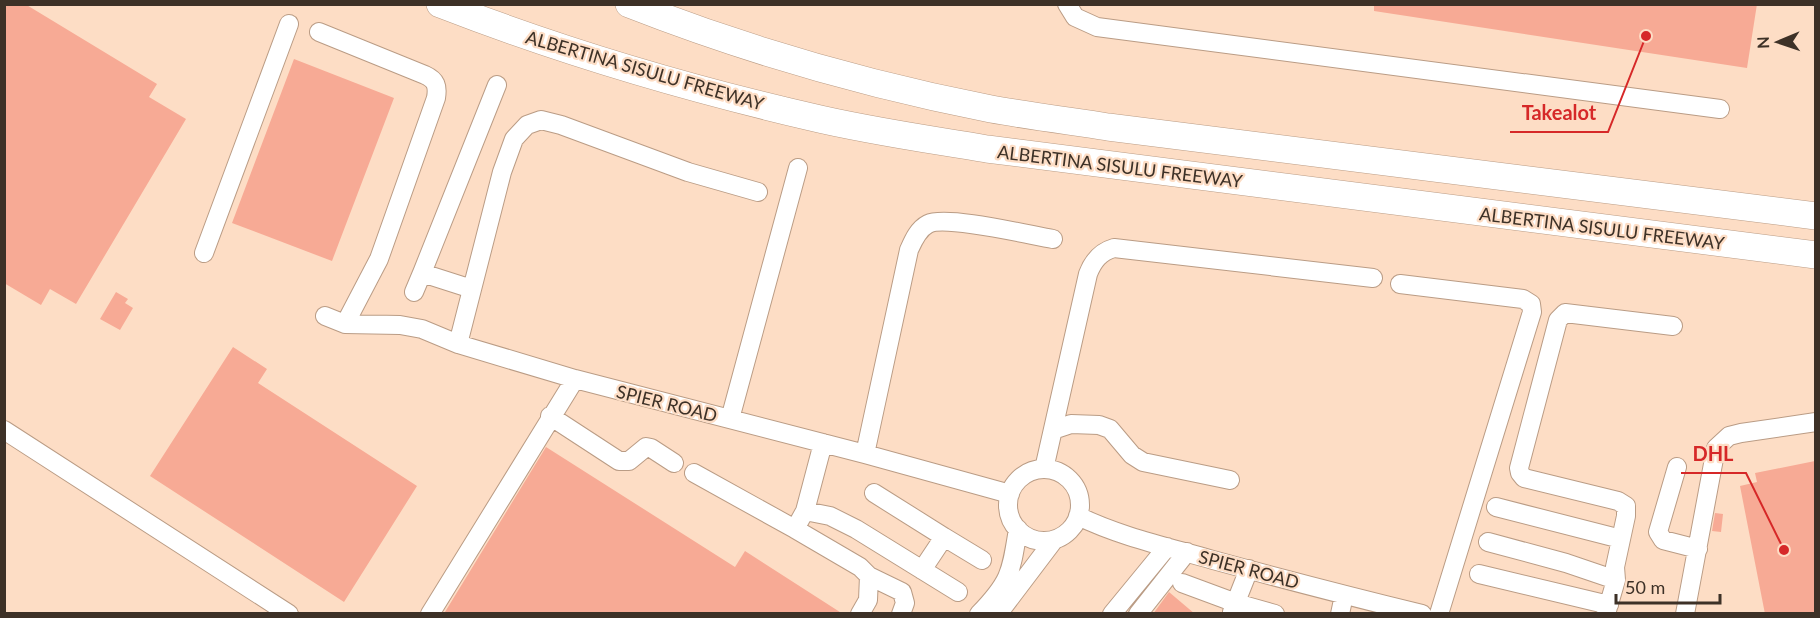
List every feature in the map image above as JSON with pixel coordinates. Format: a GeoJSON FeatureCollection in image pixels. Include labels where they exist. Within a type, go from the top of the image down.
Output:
{"type":"FeatureCollection","features":[{"type":"Feature","properties":{"kind":"highway","name":"ALBERTINA SISULU FREEWAY"},"geometry":{"type":"LineString","coordinates":[[440,4],[493,25],[675,83],[813,118],[884,132],[987,149],[1815,255]]}},
{"type":"Feature","properties":{"kind":"highway","name":"ALBERTINA SISULU FREEWAY"},"geometry":{"type":"LineString","coordinates":[[628,4],[699,32],[788,59],[991,109],[1108,127],[1815,216]]}},
{"type":"Feature","properties":{"kind":"street"},"geometry":{"type":"LineString","coordinates":[[1068,4],[1075,17],[1097,27],[1720,109]]}},
{"type":"Feature","properties":{"kind":"street"},"geometry":{"type":"LineString","coordinates":[[204,253],[289,24]]}},
{"type":"Feature","properties":{"kind":"street"},"geometry":{"type":"LineString","coordinates":[[319,32],[425,75],[435,80],[437,85],[436,98],[379,259],[345,324]]}},
{"type":"Feature","properties":{"kind":"street"},"geometry":{"type":"LineString","coordinates":[[414,292],[497,85]]}},
{"type":"Feature","properties":{"kind":"street"},"geometry":{"type":"LineString","coordinates":[[458,344],[502,172],[514,139],[526,125],[541,120],[688,172],[758,192]]}},
{"type":"Feature","properties":{"kind":"street"},"geometry":{"type":"LineString","coordinates":[[730,419],[798,168]]}},
{"type":"Feature","properties":{"kind":"street"},"geometry":{"type":"LineString","coordinates":[[865,454],[909,250],[920,230],[928,224],[953,222],[1053,239]]}},
{"type":"Feature","properties":{"kind":"street"},"geometry":{"type":"LineString","coordinates":[[1044,469],[1088,274],[1098,256],[1105,250],[1114,248],[1373,278]]}},
{"type":"Feature","properties":{"kind":"street"},"geometry":{"type":"LineString","coordinates":[[422,273],[472,289]]}},
{"type":"Feature","properties":{"kind":"street"},"geometry":{"type":"LineString","coordinates":[[1400,284],[1523,299],[1531,304],[1532,312],[1439,614]]}},
{"type":"Feature","properties":{"kind":"street"},"geometry":{"type":"LineString","coordinates":[[1479,574],[1554,591],[1602,609],[1613,575],[1627,511],[1626,506],[1623,503],[1524,478],[1519,468],[1561,315],[1564,313],[1672,326]]}},
{"type":"Feature","properties":{"kind":"street","name":"SPIER ROAD"},"geometry":{"type":"LineString","coordinates":[[325,316],[345,324],[400,325],[422,329],[458,344],[575,379],[1010,494]]}},
{"type":"Feature","properties":{"kind":"street"},"geometry":{"type":"LineString","coordinates":[[430,614],[550,416],[575,379]]}},
{"type":"Feature","properties":{"kind":"street"},"geometry":{"type":"LineString","coordinates":[[550,416],[619,461],[629,461],[642,449],[651,447],[674,463]]}},
{"type":"Feature","properties":{"kind":"street"},"geometry":{"type":"LineString","coordinates":[[1685,614],[1716,448],[1729,436],[1815,422]]}},
{"type":"Feature","properties":{"kind":"street"},"geometry":{"type":"LineString","coordinates":[[1053,430],[1071,424],[1099,425],[1110,429],[1132,455],[1143,462],[1230,480]]}},
{"type":"Feature","properties":{"kind":"street"},"geometry":{"type":"LineString","coordinates":[[4,430],[290,614]]}},
{"type":"Feature","properties":{"kind":"street"},"geometry":{"type":"LineString","coordinates":[[795,530],[805,511],[823,443]]}},
{"type":"Feature","properties":{"kind":"street"},"geometry":{"type":"LineString","coordinates":[[1677,466],[1659,532],[1660,537],[1663,540],[1698,549]]}},
{"type":"Feature","properties":{"kind":"street"},"geometry":{"type":"LineString","coordinates":[[998,614],[1054,540],[1073,526],[1078,516],[1080,505],[1073,484],[1056,471],[1044,469],[1034,471],[1023,476],[1010,494],[1012,521],[1018,529],[1034,539],[1054,540]]}},
{"type":"Feature","properties":{"kind":"street"},"geometry":{"type":"LineString","coordinates":[[694,472],[860,567],[869,576],[902,591],[905,603],[901,614]]}},
{"type":"Feature","properties":{"kind":"street"},"geometry":{"type":"LineString","coordinates":[[874,493],[982,560]]}},
{"type":"Feature","properties":{"kind":"street"},"geometry":{"type":"LineString","coordinates":[[1496,507],[1621,539]]}},
{"type":"Feature","properties":{"kind":"street"},"geometry":{"type":"LineString","coordinates":[[805,511],[830,516],[856,529],[958,592]]}},
{"type":"Feature","properties":{"kind":"street","name":"SPIER ROAD"},"geometry":{"type":"LineString","coordinates":[[1078,516],[1106,530],[1422,614]]}},
{"type":"Feature","properties":{"kind":"street"},"geometry":{"type":"LineString","coordinates":[[979,614],[1005,584],[1012,568],[1018,529]]}},
{"type":"Feature","properties":{"kind":"street"},"geometry":{"type":"LineString","coordinates":[[922,570],[944,537]]}},
{"type":"Feature","properties":{"kind":"street"},"geometry":{"type":"LineString","coordinates":[[1488,542],[1613,575]]}},
{"type":"Feature","properties":{"kind":"street"},"geometry":{"type":"LineString","coordinates":[[1112,614],[1167,547]]}},
{"type":"Feature","properties":{"kind":"street"},"geometry":{"type":"LineString","coordinates":[[1138,614],[1187,552]]}},
{"type":"Feature","properties":{"kind":"street"},"geometry":{"type":"LineString","coordinates":[[1554,591],[1562,562]]}},
{"type":"Feature","properties":{"kind":"street"},"geometry":{"type":"LineString","coordinates":[[1234,608],[1249,569]]}},
{"type":"Feature","properties":{"kind":"street"},"geometry":{"type":"LineString","coordinates":[[860,614],[868,600],[869,576]]}},
{"type":"Feature","properties":{"kind":"street"},"geometry":{"type":"LineString","coordinates":[[1182,583],[1234,608],[1275,614]]}},
{"type":"Feature","properties":{"kind":"street"},"geometry":{"type":"LineString","coordinates":[[1340,614],[1344,595]]}},
{"type":"Feature","properties":{"kind":"building"},"geometry":{"type":"Polygon","coordinates":[[[4,4],[25,4],[157,84],[149,97],[186,119],[76,304],[50,289],[41,305],[4,283],[4,4]]]}},
{"type":"Feature","properties":{"kind":"building"},"geometry":{"type":"Polygon","coordinates":[[[1374,4],[1757,4],[1747,68],[1374,11],[1374,4]]]}},
{"type":"Feature","properties":{"kind":"building"},"geometry":{"type":"Polygon","coordinates":[[[294,59],[394,98],[332,261],[232,223],[294,59]]]}},
{"type":"Feature","properties":{"kind":"building"},"geometry":{"type":"Polygon","coordinates":[[[116,292],[128,299],[125,303],[133,308],[120,330],[100,319],[116,292]]]}},
{"type":"Feature","properties":{"kind":"building"},"geometry":{"type":"Polygon","coordinates":[[[233,347],[267,369],[258,383],[417,486],[344,602],[150,476],[233,347]]]}},
{"type":"Feature","properties":{"kind":"building"},"geometry":{"type":"Polygon","coordinates":[[[546,447],[735,567],[745,551],[843,614],[447,614],[445,612],[546,447]]]}},
{"type":"Feature","properties":{"kind":"building"},"geometry":{"type":"Polygon","coordinates":[[[1815,461],[1815,614],[1765,614],[1740,486],[1757,482],[1755,473],[1815,461]]]}},
{"type":"Feature","properties":{"kind":"building"},"geometry":{"type":"Polygon","coordinates":[[[1715,513],[1723,514],[1721,532],[1712,531],[1715,513]]]}},
{"type":"Feature","properties":{"kind":"building"},"geometry":{"type":"Polygon","coordinates":[[[1169,592],[1195,614],[1153,614],[1169,592]]]}},
{"type":"Feature","properties":{"kind":"place","name":"Takealot"},"geometry":{"type":"Point","coordinates":[1646,36]}},
{"type":"Feature","properties":{"kind":"place","name":"DHL"},"geometry":{"type":"Point","coordinates":[1784,550]}}]}
